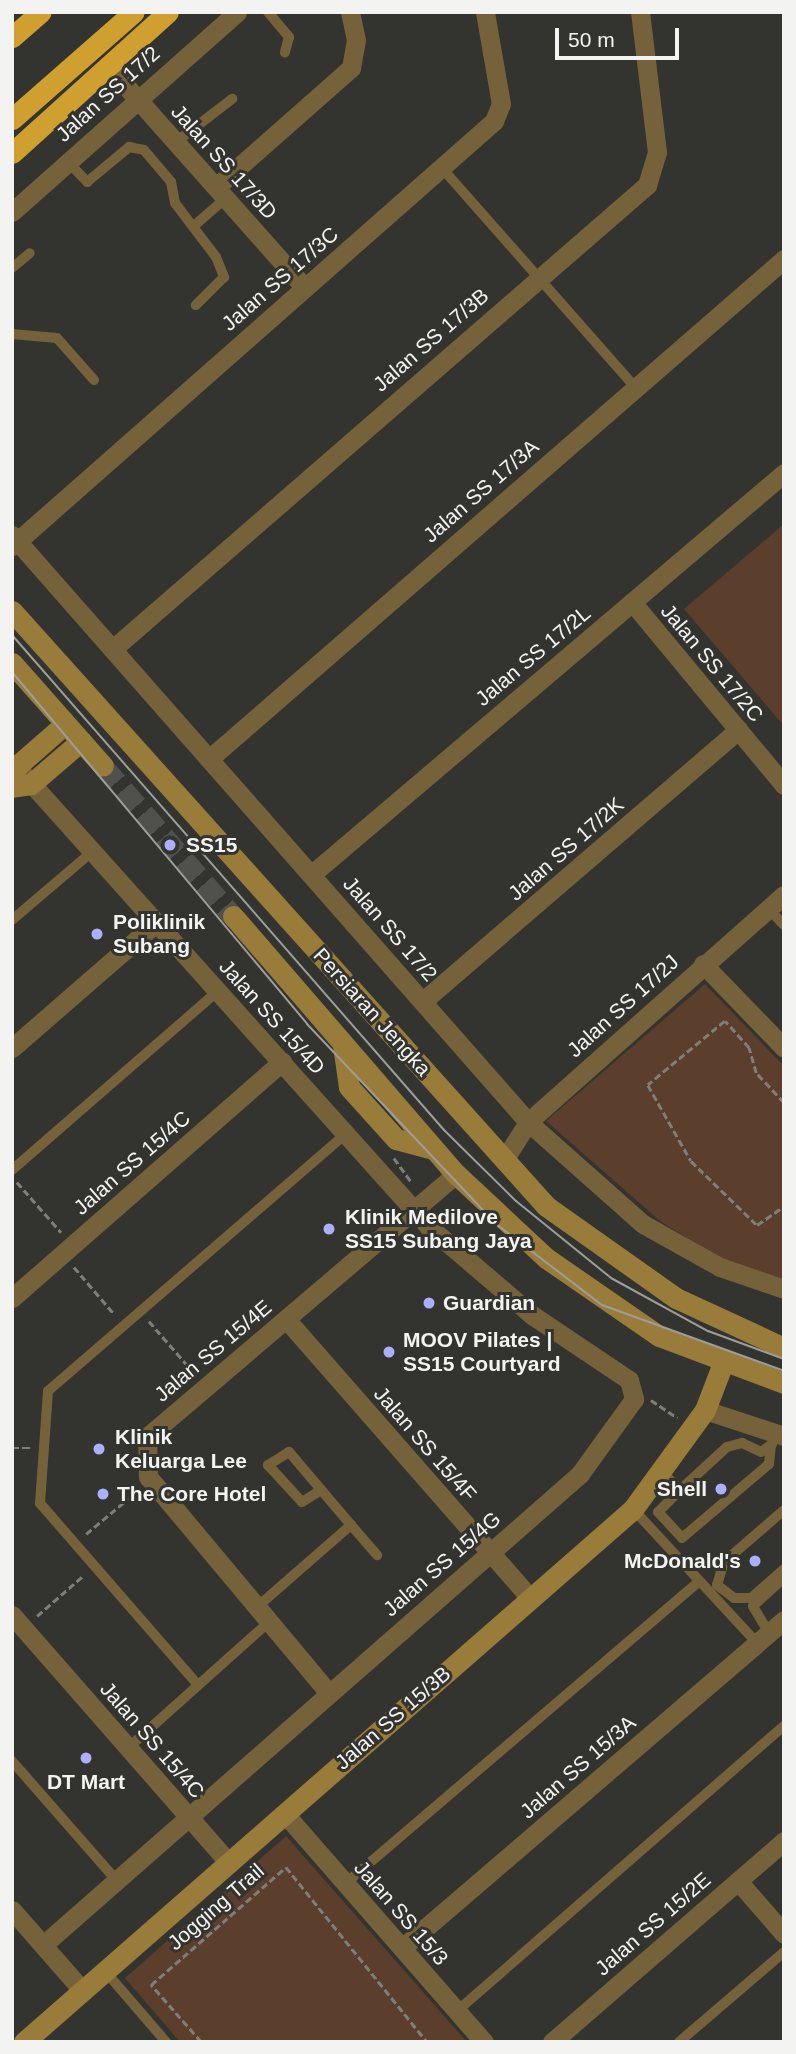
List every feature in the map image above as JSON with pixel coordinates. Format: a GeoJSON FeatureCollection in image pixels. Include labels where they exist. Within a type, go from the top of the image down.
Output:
{"type":"FeatureCollection","features":[{"type":"Feature","properties":{"kind":"highway"},"geometry":{"type":"LineString","coordinates":[[13,36],[41,12]]}},
{"type":"Feature","properties":{"kind":"highway"},"geometry":{"type":"LineString","coordinates":[[12,119],[134,12]]}},
{"type":"Feature","properties":{"kind":"highway"},"geometry":{"type":"LineString","coordinates":[[12,153],[168,12]]}},
{"type":"Feature","properties":{"kind":"main road","name":"Persiaran Jengka"},"geometry":{"type":"LineString","coordinates":[[12,611],[545,1206],[599,1248],[676,1298],[784,1348]]}},
{"type":"Feature","properties":{"kind":"main road"},"geometry":{"type":"LineString","coordinates":[[12,663],[103,766]]}},
{"type":"Feature","properties":{"kind":"main road"},"geometry":{"type":"LineString","coordinates":[[17,776],[65,724]]}},
{"type":"Feature","properties":{"kind":"main road"},"geometry":{"type":"LineString","coordinates":[[17,776],[81,741]]}},
{"type":"Feature","properties":{"kind":"main road","name":"Persiaran Jengka"},"geometry":{"type":"LineString","coordinates":[[233,916],[343,1045],[349,1087],[396,1139],[433,1149],[456,1174]]}},
{"type":"Feature","properties":{"kind":"main road"},"geometry":{"type":"LineString","coordinates":[[456,1174],[600,1299],[659,1336],[723,1363],[784,1382]]}},
{"type":"Feature","properties":{"kind":"main road","name":"Jalan SS 15/3B"},"geometry":{"type":"LineString","coordinates":[[24,2042],[633,1508],[705,1410],[723,1363]]}},
{"type":"Feature","properties":{"kind":"street","name":"Jalan SS 17/2"},"geometry":{"type":"LineString","coordinates":[[12,212],[136,98],[237,12]]}},
{"type":"Feature","properties":{"kind":"street"},"geometry":{"type":"LineString","coordinates":[[221,193],[351,68],[356,40],[350,12]]}},
{"type":"Feature","properties":{"kind":"street","name":"Jalan SS 17/3C"},"geometry":{"type":"LineString","coordinates":[[14,541],[494,121],[501,104],[485,12]]}},
{"type":"Feature","properties":{"kind":"street","name":"Jalan SS 17/3B"},"geometry":{"type":"LineString","coordinates":[[115,647],[647,185],[657,152],[640,12]]}},
{"type":"Feature","properties":{"kind":"street","name":"Jalan SS 17/3D"},"geometry":{"type":"LineString","coordinates":[[109,67],[305,288]]}},
{"type":"Feature","properties":{"kind":"street","name":"Jalan SS 17/3A"},"geometry":{"type":"LineString","coordinates":[[209,759],[784,259]]}},
{"type":"Feature","properties":{"kind":"street","name":"Jalan SS 17/2L"},"geometry":{"type":"LineString","coordinates":[[312,874],[784,473]]}},
{"type":"Feature","properties":{"kind":"street","name":"Jalan SS 17/2"},"geometry":{"type":"LineString","coordinates":[[14,541],[115,647],[209,759],[528,1122],[643,1224],[720,1267],[784,1289]]}},
{"type":"Feature","properties":{"kind":"street","name":"Jalan SS 17/2C"},"geometry":{"type":"LineString","coordinates":[[632,602],[784,785]]}},
{"type":"Feature","properties":{"kind":"street","name":"Jalan SS 17/2K"},"geometry":{"type":"LineString","coordinates":[[423,1001],[738,730]]}},
{"type":"Feature","properties":{"kind":"street","name":"Jalan SS 15/4D"},"geometry":{"type":"LineString","coordinates":[[17,776],[94,850],[414,1210]]}},
{"type":"Feature","properties":{"kind":"street","name":"Jalan SS 17/2J"},"geometry":{"type":"LineString","coordinates":[[504,1160],[528,1122],[703,964],[784,895]]}},
{"type":"Feature","properties":{"kind":"street"},"geometry":{"type":"LineString","coordinates":[[12,1048],[157,922]]}},
{"type":"Feature","properties":{"kind":"street"},"geometry":{"type":"LineString","coordinates":[[703,964],[784,1048]]}},
{"type":"Feature","properties":{"kind":"street","name":"Jalan SS 15/4C"},"geometry":{"type":"LineString","coordinates":[[12,1298],[282,1062]]}},
{"type":"Feature","properties":{"kind":"street","name":"Jalan SS 15/4E"},"geometry":{"type":"LineString","coordinates":[[149,1477],[147,1437],[456,1174]]}},
{"type":"Feature","properties":{"kind":"street","name":"Jalan SS 15/4G"},"geometry":{"type":"LineString","coordinates":[[43,1945],[328,1692],[580,1474],[634,1399],[634,1389],[532,1315],[414,1210]]}},
{"type":"Feature","properties":{"kind":"street","name":"Jalan SS 15/4F"},"geometry":{"type":"LineString","coordinates":[[286,1319],[530,1598]]}},
{"type":"Feature","properties":{"kind":"street"},"geometry":{"type":"LineString","coordinates":[[705,1410],[777,1439]]}},
{"type":"Feature","properties":{"kind":"street"},"geometry":{"type":"LineString","coordinates":[[149,1477],[328,1692]]}},
{"type":"Feature","properties":{"kind":"street","name":"Jalan SS 15/4C"},"geometry":{"type":"LineString","coordinates":[[18,1622],[229,1863]]}},
{"type":"Feature","properties":{"kind":"street","name":"Jalan SS 15/3A"},"geometry":{"type":"LineString","coordinates":[[402,1948],[770,1632]]}},
{"type":"Feature","properties":{"kind":"street","name":"Jalan SS 15/3"},"geometry":{"type":"LineString","coordinates":[[285,1814],[484,2042]]}},
{"type":"Feature","properties":{"kind":"street","name":"Jalan SS 15/2E"},"geometry":{"type":"LineString","coordinates":[[552,2042],[784,1841]]}},
{"type":"Feature","properties":{"kind":"street"},"geometry":{"type":"LineString","coordinates":[[738,1881],[784,1934]]}},
{"type":"Feature","properties":{"kind":"street"},"geometry":{"type":"LineString","coordinates":[[12,1910],[83,1991]]}},
{"type":"Feature","properties":{"kind":"lane"},"geometry":{"type":"LineString","coordinates":[[268,12],[289,37],[285,52]]}},
{"type":"Feature","properties":{"kind":"lane"},"geometry":{"type":"LineString","coordinates":[[176,142],[232,99]]}},
{"type":"Feature","properties":{"kind":"lane"},"geometry":{"type":"LineString","coordinates":[[68,161],[87,182],[129,147],[139,146],[171,182],[175,203],[195,225],[223,277],[196,305]]}},
{"type":"Feature","properties":{"kind":"lane"},"geometry":{"type":"LineString","coordinates":[[441,167],[634,387]]}},
{"type":"Feature","properties":{"kind":"lane"},"geometry":{"type":"LineString","coordinates":[[195,225],[221,193]]}},
{"type":"Feature","properties":{"kind":"lane"},"geometry":{"type":"LineString","coordinates":[[12,268],[30,253]]}},
{"type":"Feature","properties":{"kind":"lane"},"geometry":{"type":"LineString","coordinates":[[12,334],[57,338],[94,380]]}},
{"type":"Feature","properties":{"kind":"lane"},"geometry":{"type":"LineString","coordinates":[[12,920],[94,850]]}},
{"type":"Feature","properties":{"kind":"lane"},"geometry":{"type":"LineString","coordinates":[[768,908],[784,925]]}},
{"type":"Feature","properties":{"kind":"lane"},"geometry":{"type":"LineString","coordinates":[[12,1170],[218,991]]}},
{"type":"Feature","properties":{"kind":"lane"},"geometry":{"type":"LineString","coordinates":[[198,1685],[40,1503],[48,1391],[345,1133]]}},
{"type":"Feature","properties":{"kind":"lane"},"geometry":{"type":"LineString","coordinates":[[777,1439],[769,1464],[682,1538],[658,1512],[727,1447],[741,1443],[761,1452],[777,1439]]}},
{"type":"Feature","properties":{"kind":"lane"},"geometry":{"type":"LineString","coordinates":[[321,1490],[302,1503],[268,1465],[289,1452],[377,1555]]}},
{"type":"Feature","properties":{"kind":"lane"},"geometry":{"type":"LineString","coordinates":[[662,1472],[680,1490]]}},
{"type":"Feature","properties":{"kind":"lane"},"geometry":{"type":"LineString","coordinates":[[633,1508],[699,1582],[770,1632]]}},
{"type":"Feature","properties":{"kind":"lane"},"geometry":{"type":"LineString","coordinates":[[784,1510],[724,1562],[718,1585],[734,1598],[751,1598],[784,1569]]}},
{"type":"Feature","properties":{"kind":"lane"},"geometry":{"type":"LineString","coordinates":[[128,1748],[198,1685],[351,1525]]}},
{"type":"Feature","properties":{"kind":"lane"},"geometry":{"type":"LineString","coordinates":[[770,1632],[752,1606],[784,1578]]}},
{"type":"Feature","properties":{"kind":"lane"},"geometry":{"type":"LineString","coordinates":[[346,1883],[699,1582]]}},
{"type":"Feature","properties":{"kind":"lane"},"geometry":{"type":"LineString","coordinates":[[457,2011],[784,1726]]}},
{"type":"Feature","properties":{"kind":"lane"},"geometry":{"type":"LineString","coordinates":[[12,1761],[116,1880]]}},
{"type":"Feature","properties":{"kind":"lane"},"geometry":{"type":"LineString","coordinates":[[679,2042],[784,1952]]}},
{"type":"Feature","properties":{"kind":"lane"},"geometry":{"type":"LineString","coordinates":[[105,1971],[166,2042]]}},
{"type":"Feature","properties":{"kind":"path"},"geometry":{"type":"LineString","coordinates":[[784,1103],[756,1073],[749,1048],[725,1021],[648,1085],[691,1161],[757,1226],[784,1206]]}},
{"type":"Feature","properties":{"kind":"path"},"geometry":{"type":"LineString","coordinates":[[12,1177],[125,1325]]}},
{"type":"Feature","properties":{"kind":"path"},"geometry":{"type":"LineString","coordinates":[[141,1311],[206,1387]]}},
{"type":"Feature","properties":{"kind":"path"},"geometry":{"type":"LineString","coordinates":[[660,1406],[670,1413]]}},
{"type":"Feature","properties":{"kind":"path"},"geometry":{"type":"LineString","coordinates":[[12,1448],[44,1449]]}},
{"type":"Feature","properties":{"kind":"path"},"geometry":{"type":"LineString","coordinates":[[75,1543],[149,1477]]}},
{"type":"Feature","properties":{"kind":"path"},"geometry":{"type":"LineString","coordinates":[[18,1622],[95,1566]]}},
{"type":"Feature","properties":{"kind":"path","name":"Jogging Trail"},"geometry":{"type":"LineString","coordinates":[[201,2042],[150,1985],[286,1867],[427,2042]]}},
{"type":"Feature","properties":{"kind":"shaded area"},"geometry":{"type":"Polygon","coordinates":[[[784,524],[784,726],[684,609],[784,524]]]}},
{"type":"Feature","properties":{"kind":"shaded area"},"geometry":{"type":"Polygon","coordinates":[[[705,984],[784,1066],[784,1281],[731,1265],[660,1221],[546,1121],[705,984]]]}},
{"type":"Feature","properties":{"kind":"shaded area"},"geometry":{"type":"Polygon","coordinates":[[[286,1836],[467,2042],[180,2042],[125,1978],[286,1836]]]}},
{"type":"Feature","properties":{"kind":"tunnel"},"geometry":{"type":"LineString","coordinates":[[103,766],[233,916]]}},
{"type":"Feature","properties":{"kind":"tram line"},"geometry":{"type":"LineString","coordinates":[[12,635],[444,1130],[516,1201],[611,1278],[708,1331],[784,1359]]}},
{"type":"Feature","properties":{"kind":"tram line"},"geometry":{"type":"LineString","coordinates":[[12,672],[307,1024],[496,1224],[602,1305],[784,1371]]}},
{"type":"Feature","properties":{"kind":"place","name":"SS15"},"geometry":{"type":"Point","coordinates":[170,845]}},
{"type":"Feature","properties":{"kind":"place","name":"Poliklinik Subang"},"geometry":{"type":"Point","coordinates":[97,934]}},
{"type":"Feature","properties":{"kind":"place","name":"Klinik Medilove SS15 Subang Jaya"},"geometry":{"type":"Point","coordinates":[329,1229]}},
{"type":"Feature","properties":{"kind":"place","name":"Guardian"},"geometry":{"type":"Point","coordinates":[429,1303]}},
{"type":"Feature","properties":{"kind":"place","name":"MOOV Pilates | SS15 Courtyard"},"geometry":{"type":"Point","coordinates":[389,1352]}},
{"type":"Feature","properties":{"kind":"place","name":"Klinik Keluarga Lee"},"geometry":{"type":"Point","coordinates":[99,1449]}},
{"type":"Feature","properties":{"kind":"place","name":"Shell"},"geometry":{"type":"Point","coordinates":[721,1489]}},
{"type":"Feature","properties":{"kind":"place","name":"The Core Hotel"},"geometry":{"type":"Point","coordinates":[103,1494]}},
{"type":"Feature","properties":{"kind":"place","name":"McDonald's"},"geometry":{"type":"Point","coordinates":[755,1561]}},
{"type":"Feature","properties":{"kind":"place","name":"DT Mart"},"geometry":{"type":"Point","coordinates":[86,1758]}}]}
